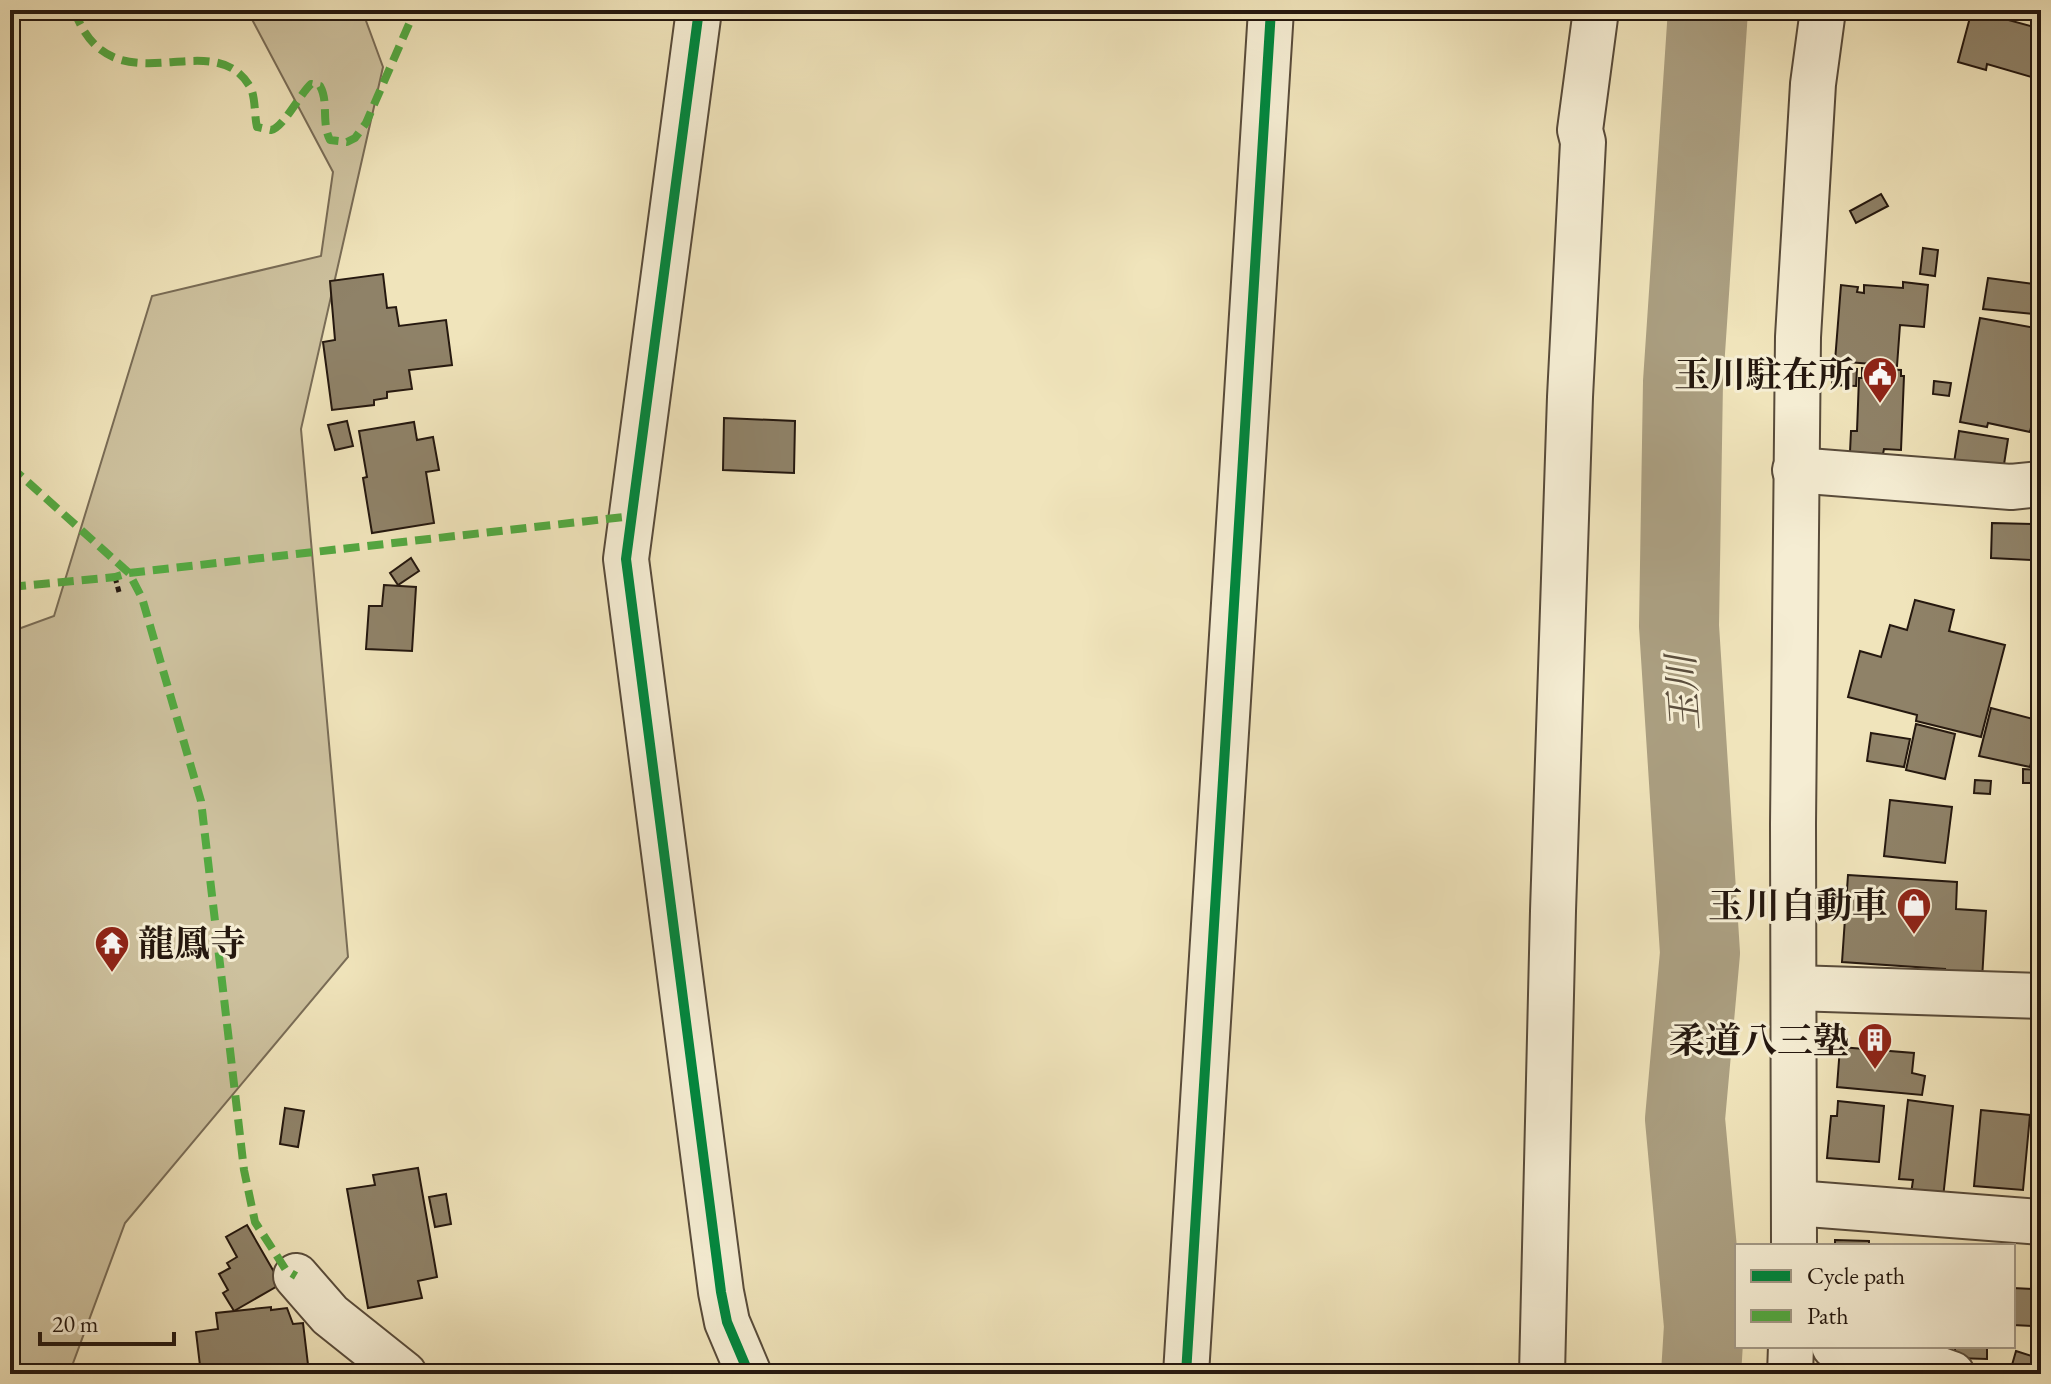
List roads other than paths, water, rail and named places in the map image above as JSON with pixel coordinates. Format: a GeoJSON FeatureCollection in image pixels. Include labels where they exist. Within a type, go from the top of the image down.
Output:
{"type":"FeatureCollection","features":[{"type":"Feature","properties":{"kind":"street"},"geometry":{"type":"LineString","coordinates":[[699,10],[626,559],[721,1292],[727,1322],[749,1374]]}},
{"type":"Feature","properties":{"kind":"street"},"geometry":{"type":"LineString","coordinates":[[1186,1374],[1271,10]]}},
{"type":"Feature","properties":{"kind":"street"},"geometry":{"type":"LineString","coordinates":[[1542,1374],[1570,397],[1583,142],[1580,130],[1596,10]]}},
{"type":"Feature","properties":{"kind":"street"},"geometry":{"type":"LineString","coordinates":[[1794,1244],[1795,470],[1804,212],[1813,84],[1823,10]]}},
{"type":"Feature","properties":{"kind":"street"},"geometry":{"type":"LineString","coordinates":[[1795,470],[2011,487],[2041,484]]}},
{"type":"Feature","properties":{"kind":"street"},"geometry":{"type":"LineString","coordinates":[[1794,988],[2041,996]]}},
{"type":"Feature","properties":{"kind":"street"},"geometry":{"type":"LineString","coordinates":[[1795,1203],[2041,1222]]}},
{"type":"Feature","properties":{"kind":"street"},"geometry":{"type":"LineString","coordinates":[[296,1276],[330,1315],[404,1374]]}},
{"type":"Feature","properties":{"kind":"street"},"geometry":{"type":"LineString","coordinates":[[1790,1374],[1791,1348]]}},
{"type":"Feature","properties":{"kind":"street"},"geometry":{"type":"LineString","coordinates":[[1844,1348],[1921,1363],[1952,1374]]}},
{"type":"Feature","properties":{"kind":"waterway","name":"玉川"},"geometry":{"type":"LineString","coordinates":[[1701,1374],[1704,1326],[1685,1119],[1700,953],[1679,626],[1683,382],[1708,10]]}},
{"type":"Feature","properties":{"kind":"place","name":"玉川駐在所"},"geometry":{"type":"Point","coordinates":[1880,405]}},
{"type":"Feature","properties":{"kind":"place","name":"玉川自動車"},"geometry":{"type":"Point","coordinates":[1914,936]}},
{"type":"Feature","properties":{"kind":"place","name":"龍鳳寺"},"geometry":{"type":"Point","coordinates":[112,974]}},
{"type":"Feature","properties":{"kind":"place","name":"柔道八三塾"},"geometry":{"type":"Point","coordinates":[1875,1071]}}]}
